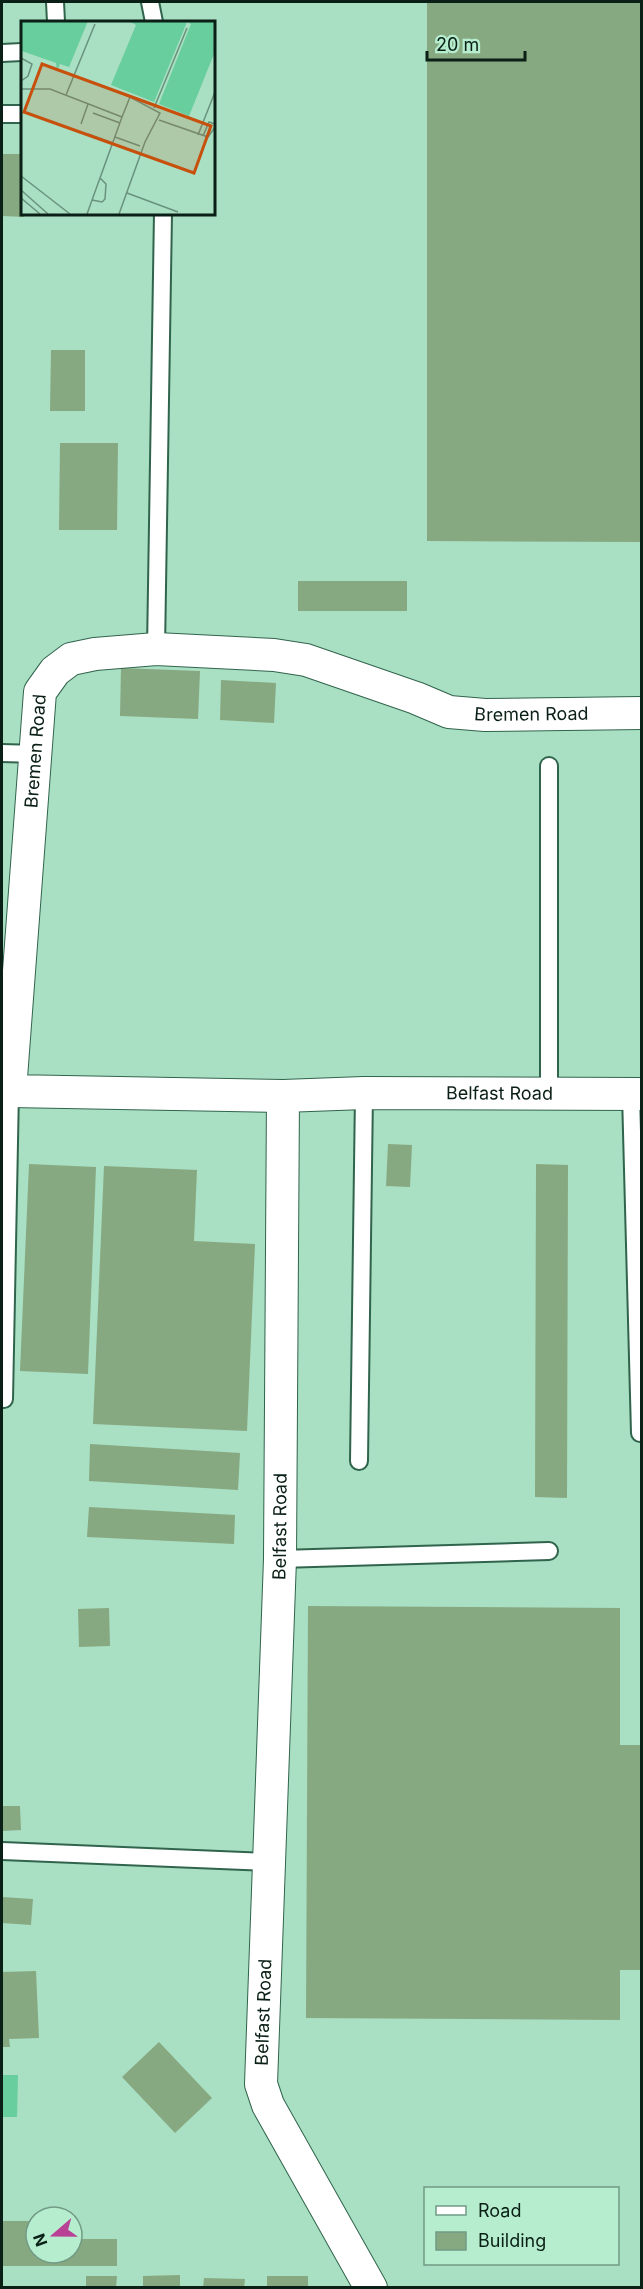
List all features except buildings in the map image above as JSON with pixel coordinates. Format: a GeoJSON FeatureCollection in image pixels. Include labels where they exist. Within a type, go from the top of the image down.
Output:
{"type":"FeatureCollection","features":[{"type":"Feature","properties":{"kind":"street","name":"Bremen Road"},"geometry":{"type":"LineString","coordinates":[[10,1091],[40,692],[55,671],[71,659],[95,654],[156,649],[274,655],[306,660],[416,698],[449,712],[485,715],[642,713]]}},
{"type":"Feature","properties":{"kind":"street"},"geometry":{"type":"LineString","coordinates":[[10,1091],[283,1096]]}},
{"type":"Feature","properties":{"kind":"street","name":"Belfast Road"},"geometry":{"type":"LineString","coordinates":[[371,2288],[267,2105],[263,2091],[280,1559],[283,1096],[364,1093],[636,1094]]}},
{"type":"Feature","properties":{"kind":"lane"},"geometry":{"type":"LineString","coordinates":[[55,2],[56,21]]}},
{"type":"Feature","properties":{"kind":"lane"},"geometry":{"type":"LineString","coordinates":[[150,2],[154,21]]}},
{"type":"Feature","properties":{"kind":"lane"},"geometry":{"type":"LineString","coordinates":[[2,53],[21,52]]}},
{"type":"Feature","properties":{"kind":"lane"},"geometry":{"type":"LineString","coordinates":[[2,114],[21,114]]}},
{"type":"Feature","properties":{"kind":"lane"},"geometry":{"type":"LineString","coordinates":[[156,649],[162,214]]}},
{"type":"Feature","properties":{"kind":"lane"},"geometry":{"type":"LineString","coordinates":[[2,753],[36,754]]}},
{"type":"Feature","properties":{"kind":"lane"},"geometry":{"type":"LineString","coordinates":[[549,766],[549,1094]]}},
{"type":"Feature","properties":{"kind":"lane"},"geometry":{"type":"LineString","coordinates":[[4,1399],[10,1091]]}},
{"type":"Feature","properties":{"kind":"lane"},"geometry":{"type":"LineString","coordinates":[[360,1461],[364,1093]]}},
{"type":"Feature","properties":{"kind":"lane"},"geometry":{"type":"LineString","coordinates":[[636,1094],[640,1433]]}},
{"type":"Feature","properties":{"kind":"lane"},"geometry":{"type":"LineString","coordinates":[[280,1559],[549,1551]]}},
{"type":"Feature","properties":{"kind":"lane"},"geometry":{"type":"LineString","coordinates":[[2,1851],[269,1862]]}},
{"type":"Feature","properties":{"kind":"shaded area"},"geometry":{"type":"Polygon","coordinates":[[[2,2075],[18,2075],[17,2117],[2,2117],[2,2075]]]}}]}
